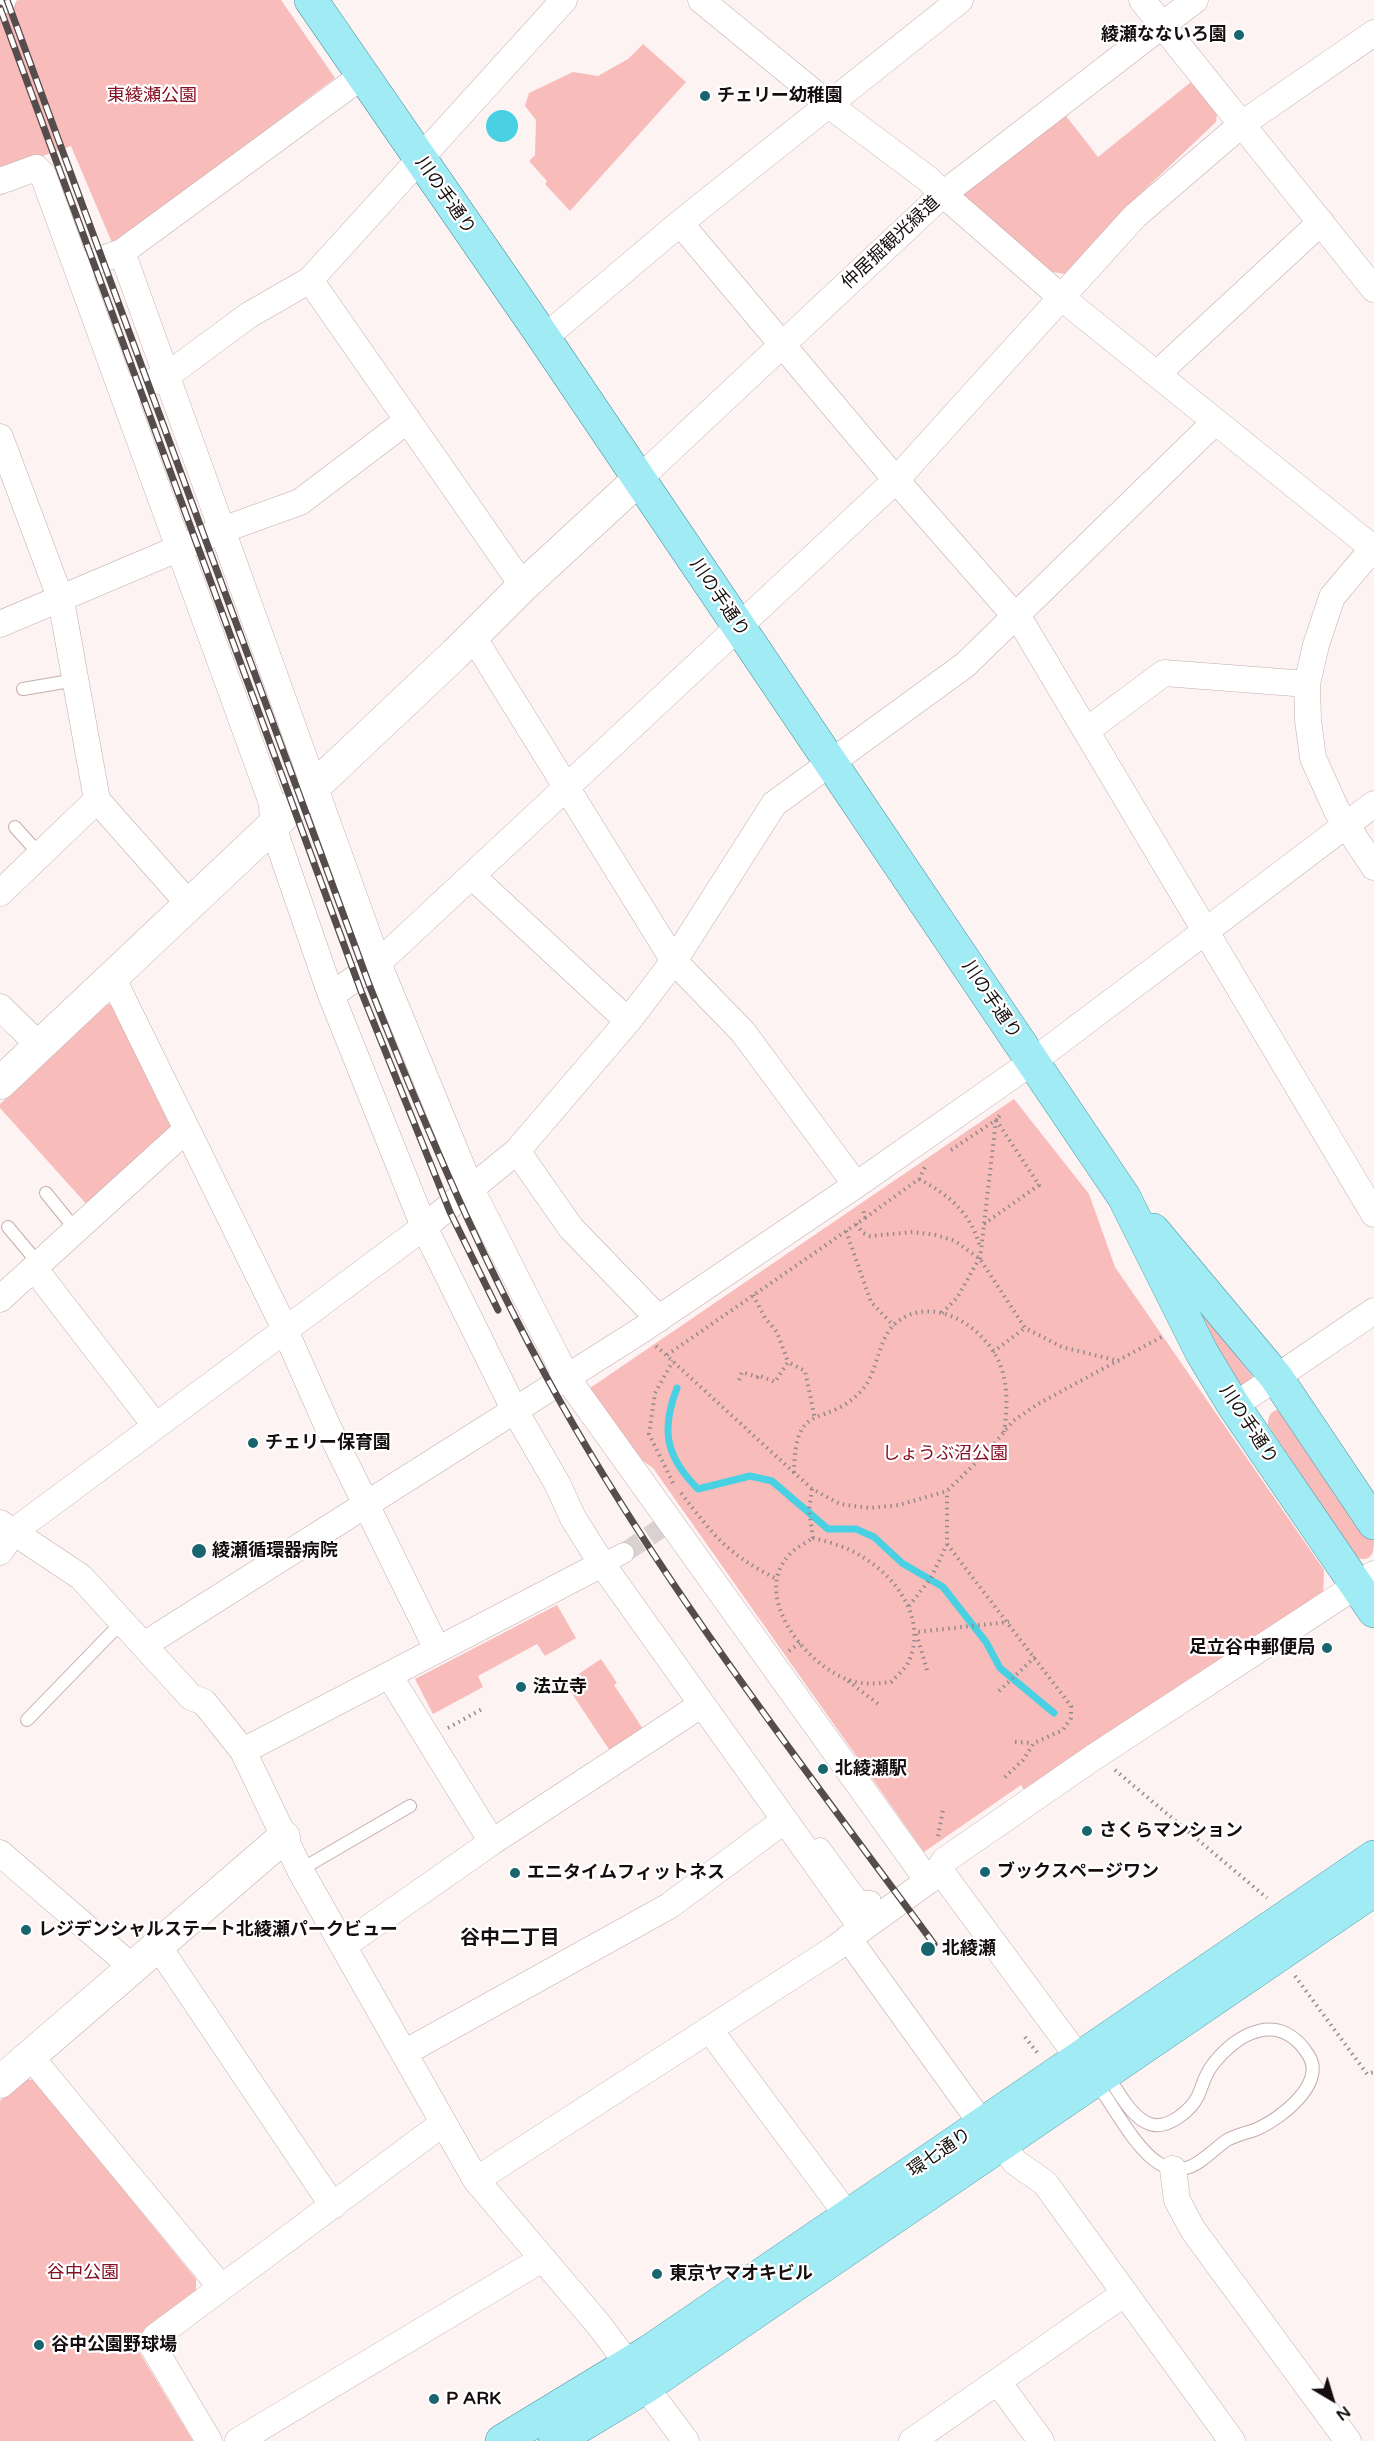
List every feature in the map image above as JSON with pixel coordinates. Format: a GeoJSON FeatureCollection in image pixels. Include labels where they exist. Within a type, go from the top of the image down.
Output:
{"type":"FeatureCollection","features":[{"type":"Feature","properties":{"kind":"main road","name":"川の手通り"},"geometry":{"type":"LineString","coordinates":[[311,0],[639,479],[1124,1197],[1176,1255],[1276,1377],[1374,1523]]}},
{"type":"Feature","properties":{"kind":"main road","name":"川の手通り"},"geometry":{"type":"LineString","coordinates":[[1124,1197],[1202,1353],[1234,1406],[1368,1590]]}},
{"type":"Feature","properties":{"kind":"main road","name":"環七通り"},"geometry":{"type":"LineString","coordinates":[[555,2441],[848,2216],[993,2134],[1097,2070],[1374,1857]]}},
{"type":"Feature","properties":{"kind":"main road","name":"環七通り"},"geometry":{"type":"LineString","coordinates":[[1097,2070],[1139,2050],[1374,1890]]}},
{"type":"Feature","properties":{"kind":"main road","name":"環七通り"},"geometry":{"type":"LineString","coordinates":[[502,2441],[638,2376],[993,2134]]}},
{"type":"Feature","properties":{"kind":"street"},"geometry":{"type":"LineString","coordinates":[[123,393],[165,377],[249,315],[310,280],[564,0]]}},
{"type":"Feature","properties":{"kind":"street","name":"仲居掘観光緑道"},"geometry":{"type":"LineString","coordinates":[[639,479],[943,194],[928,179],[829,105],[700,0]]}},
{"type":"Feature","properties":{"kind":"street"},"geometry":{"type":"LineString","coordinates":[[543,338],[680,223],[960,0]]}},
{"type":"Feature","properties":{"kind":"street"},"geometry":{"type":"LineString","coordinates":[[1142,0],[1373,285]]}},
{"type":"Feature","properties":{"kind":"street"},"geometry":{"type":"LineString","coordinates":[[1195,0],[943,194],[1062,298],[1374,548],[1332,597],[1316,645],[1307,684],[1308,720],[1313,758],[1337,811],[1348,824],[1374,867]]}},
{"type":"Feature","properties":{"kind":"street"},"geometry":{"type":"LineString","coordinates":[[331,995],[378,963],[896,480],[1135,216],[1242,124],[1374,33]]}},
{"type":"Feature","properties":{"kind":"street"},"geometry":{"type":"LineString","coordinates":[[77,268],[122,252],[362,76]]}},
{"type":"Feature","properties":{"kind":"street"},"geometry":{"type":"LineString","coordinates":[[0,182],[36,168],[43,175],[181,547],[272,803],[273,827],[331,995],[424,1227],[514,1409],[558,1485],[573,1518],[613,1558],[704,1690],[859,1901],[871,1901]]}},
{"type":"Feature","properties":{"kind":"street"},"geometry":{"type":"LineString","coordinates":[[1157,374],[1321,222]]}},
{"type":"Feature","properties":{"kind":"street"},"geometry":{"type":"LineString","coordinates":[[680,223],[896,480],[1023,625],[1374,1214]]}},
{"type":"Feature","properties":{"kind":"street"},"geometry":{"type":"LineString","coordinates":[[122,252],[165,377],[315,784],[378,963],[471,1189],[567,1378],[628,1467],[640,1476],[668,1523],[934,1875],[1097,2070]]}},
{"type":"Feature","properties":{"kind":"street"},"geometry":{"type":"LineString","coordinates":[[310,280],[523,586]]}},
{"type":"Feature","properties":{"kind":"street"},"geometry":{"type":"LineString","coordinates":[[0,624],[222,530],[300,502],[408,420]]}},
{"type":"Feature","properties":{"kind":"street"},"geometry":{"type":"LineString","coordinates":[[686,2441],[600,2325],[476,2180],[442,2124],[300,1870],[243,1751],[204,1702],[191,1697],[81,1577],[4,1536],[424,1227],[517,1151],[628,1021],[674,961],[774,804],[965,665],[1215,422]]}},
{"type":"Feature","properties":{"kind":"street"},"geometry":{"type":"LineString","coordinates":[[0,436],[61,600],[98,800],[189,904]]}},
{"type":"Feature","properties":{"kind":"street"},"geometry":{"type":"LineString","coordinates":[[0,1083],[273,827],[315,784],[523,586],[639,479]]}},
{"type":"Feature","properties":{"kind":"street"},"geometry":{"type":"LineString","coordinates":[[472,635],[565,789],[674,961],[743,1032],[856,1185]]}},
{"type":"Feature","properties":{"kind":"street"},"geometry":{"type":"LineString","coordinates":[[1086,731],[1164,673],[1307,684]]}},
{"type":"Feature","properties":{"kind":"street"},"geometry":{"type":"LineString","coordinates":[[3,885],[40,855],[98,800]]}},
{"type":"Feature","properties":{"kind":"street"},"geometry":{"type":"LineString","coordinates":[[144,1645],[514,1409],[567,1378],[856,1185],[1032,1062],[1374,804]]}},
{"type":"Feature","properties":{"kind":"street"},"geometry":{"type":"LineString","coordinates":[[472,876],[628,1021]]}},
{"type":"Feature","properties":{"kind":"street"},"geometry":{"type":"LineString","coordinates":[[112,977],[285,1329],[327,1425],[437,1649]]}},
{"type":"Feature","properties":{"kind":"street"},"geometry":{"type":"LineString","coordinates":[[0,1007],[40,1046]]}},
{"type":"Feature","properties":{"kind":"street"},"geometry":{"type":"LineString","coordinates":[[0,1299],[186,1130]]}},
{"type":"Feature","properties":{"kind":"street"},"geometry":{"type":"LineString","coordinates":[[517,1151],[571,1228],[649,1325]]}},
{"type":"Feature","properties":{"kind":"street"},"geometry":{"type":"LineString","coordinates":[[36,1266],[155,1425]]}},
{"type":"Feature","properties":{"kind":"street"},"geometry":{"type":"LineString","coordinates":[[1234,1406],[1374,1311]]}},
{"type":"Feature","properties":{"kind":"street"},"geometry":{"type":"LineString","coordinates":[[243,1751],[613,1558]]}},
{"type":"Feature","properties":{"kind":"street"},"geometry":{"type":"LineString","coordinates":[[613,1558],[701,1706],[785,1820],[854,1933],[993,2134],[1015,2162],[1045,2183],[1232,2441]]}},
{"type":"Feature","properties":{"kind":"street"},"geometry":{"type":"LineString","coordinates":[[476,2180],[854,1933],[934,1875],[945,1860],[1094,1756],[1368,1590]]}},
{"type":"Feature","properties":{"kind":"street"},"geometry":{"type":"LineString","coordinates":[[389,1675],[492,1842]]}},
{"type":"Feature","properties":{"kind":"street"},"geometry":{"type":"LineString","coordinates":[[343,1946],[492,1842],[701,1706]]}},
{"type":"Feature","properties":{"kind":"street"},"geometry":{"type":"LineString","coordinates":[[404,2053],[669,1906],[785,1820]]}},
{"type":"Feature","properties":{"kind":"street"},"geometry":{"type":"LineString","coordinates":[[0,2082],[284,1838]]}},
{"type":"Feature","properties":{"kind":"street"},"geometry":{"type":"LineString","coordinates":[[0,1853],[132,1967]]}},
{"type":"Feature","properties":{"kind":"street"},"geometry":{"type":"LineString","coordinates":[[158,1946],[333,2206]]}},
{"type":"Feature","properties":{"kind":"street"},"geometry":{"type":"LineString","coordinates":[[710,2029],[848,2216]]}},
{"type":"Feature","properties":{"kind":"street"},"geometry":{"type":"LineString","coordinates":[[30,2056],[221,2287]]}},
{"type":"Feature","properties":{"kind":"street"},"geometry":{"type":"LineString","coordinates":[[209,2441],[152,2345],[155,2337],[442,2124]]}},
{"type":"Feature","properties":{"kind":"street"},"geometry":{"type":"LineString","coordinates":[[1173,2169],[1177,2200],[1192,2230],[1348,2441]]}},
{"type":"Feature","properties":{"kind":"street"},"geometry":{"type":"LineString","coordinates":[[238,2441],[542,2259]]}},
{"type":"Feature","properties":{"kind":"street"},"geometry":{"type":"LineString","coordinates":[[912,2441],[1125,2294]]}},
{"type":"Feature","properties":{"kind":"street"},"geometry":{"type":"LineString","coordinates":[[998,2382],[1041,2441]]}},
{"type":"Feature","properties":{"kind":"lane"},"geometry":{"type":"LineString","coordinates":[[23,689],[76,680]]}},
{"type":"Feature","properties":{"kind":"lane"},"geometry":{"type":"LineString","coordinates":[[15,827],[40,855]]}},
{"type":"Feature","properties":{"kind":"lane"},"geometry":{"type":"LineString","coordinates":[[46,1193],[76,1230]]}},
{"type":"Feature","properties":{"kind":"lane"},"geometry":{"type":"LineString","coordinates":[[8,1227],[36,1266]]}},
{"type":"Feature","properties":{"kind":"lane"},"geometry":{"type":"LineString","coordinates":[[27,1720],[122,1622]]}},
{"type":"Feature","properties":{"kind":"lane"},"geometry":{"type":"LineString","coordinates":[[300,1870],[410,1806]]}},
{"type":"Feature","properties":{"kind":"lane"},"geometry":{"type":"LineString","coordinates":[[1268,2027],[1288,2033],[1309,2056],[1314,2072],[1310,2084],[1293,2104],[1259,2128],[1230,2138],[1187,2168],[1173,2169],[1161,2165],[1145,2152],[1097,2070],[1140,2120],[1153,2125],[1164,2125],[1187,2110],[1197,2098],[1210,2068],[1228,2049],[1252,2033],[1268,2027]]}},
{"type":"Feature","properties":{"kind":"path"},"geometry":{"type":"LineString","coordinates":[[942,1156],[996,1120],[1009,1104]]}},
{"type":"Feature","properties":{"kind":"path"},"geometry":{"type":"LineString","coordinates":[[942,1313],[957,1298],[980,1259],[996,1120]]}},
{"type":"Feature","properties":{"kind":"path"},"geometry":{"type":"LineString","coordinates":[[984,1224],[1039,1185],[996,1120]]}},
{"type":"Feature","properties":{"kind":"path"},"geometry":{"type":"LineString","coordinates":[[667,1356],[919,1179],[924,1168],[933,1162]]}},
{"type":"Feature","properties":{"kind":"path"},"geometry":{"type":"LineString","coordinates":[[919,1179],[943,1191],[964,1212],[975,1230],[980,1246],[980,1259]]}},
{"type":"Feature","properties":{"kind":"path"},"geometry":{"type":"LineString","coordinates":[[856,1185],[865,1218]]}},
{"type":"Feature","properties":{"kind":"path"},"geometry":{"type":"LineString","coordinates":[[856,1224],[863,1233],[870,1236],[913,1232],[936,1234],[955,1241],[980,1259],[1025,1328],[1062,1347],[1120,1361]]}},
{"type":"Feature","properties":{"kind":"path"},"geometry":{"type":"LineString","coordinates":[[846,1231],[871,1302],[894,1326]]}},
{"type":"Feature","properties":{"kind":"path"},"geometry":{"type":"LineString","coordinates":[[753,1295],[765,1318],[777,1332],[788,1362],[805,1371],[815,1419]]}},
{"type":"Feature","properties":{"kind":"path"},"geometry":{"type":"LineString","coordinates":[[794,1473],[796,1438],[804,1424],[844,1404],[862,1390],[879,1362],[883,1342],[894,1326],[916,1312],[934,1310],[975,1330],[993,1352],[1002,1371],[1005,1387],[1004,1433]]}},
{"type":"Feature","properties":{"kind":"path"},"geometry":{"type":"LineString","coordinates":[[649,1325],[667,1356],[812,1489],[840,1504],[870,1508],[899,1505],[947,1491],[967,1473],[1013,1421],[1038,1404],[1171,1332]]}},
{"type":"Feature","properties":{"kind":"path"},"geometry":{"type":"LineString","coordinates":[[993,1352],[1025,1328]]}},
{"type":"Feature","properties":{"kind":"path"},"geometry":{"type":"LineString","coordinates":[[673,1361],[655,1393],[649,1434],[672,1482],[717,1540],[745,1563],[777,1579]]}},
{"type":"Feature","properties":{"kind":"path"},"geometry":{"type":"LineString","coordinates":[[739,1380],[742,1372],[776,1382],[788,1362]]}},
{"type":"Feature","properties":{"kind":"path"},"geometry":{"type":"LineString","coordinates":[[812,1489],[809,1510],[813,1538]]}},
{"type":"Feature","properties":{"kind":"path"},"geometry":{"type":"LineString","coordinates":[[909,1606],[931,1578],[947,1544],[947,1491]]}},
{"type":"Feature","properties":{"kind":"path"},"geometry":{"type":"LineString","coordinates":[[813,1538],[790,1554],[777,1579],[779,1605],[790,1629],[821,1664],[881,1706]]}},
{"type":"Feature","properties":{"kind":"path"},"geometry":{"type":"LineString","coordinates":[[813,1538],[862,1556],[891,1583],[909,1606],[914,1617],[927,1670]]}},
{"type":"Feature","properties":{"kind":"path"},"geometry":{"type":"LineString","coordinates":[[947,1544],[1009,1622],[1071,1706],[1071,1718],[1063,1730],[1034,1743],[1015,1742]]}},
{"type":"Feature","properties":{"kind":"path"},"geometry":{"type":"LineString","coordinates":[[916,1632],[1009,1622]]}},
{"type":"Feature","properties":{"kind":"path"},"geometry":{"type":"LineString","coordinates":[[845,1679],[866,1685],[891,1682],[909,1662],[916,1632]]}},
{"type":"Feature","properties":{"kind":"path"},"geometry":{"type":"LineString","coordinates":[[999,1691],[1035,1657]]}},
{"type":"Feature","properties":{"kind":"path"},"geometry":{"type":"LineString","coordinates":[[444,1730],[484,1708]]}},
{"type":"Feature","properties":{"kind":"path"},"geometry":{"type":"LineString","coordinates":[[1004,1778],[1023,1760],[1034,1743]]}},
{"type":"Feature","properties":{"kind":"path"},"geometry":{"type":"LineString","coordinates":[[1094,1756],[1111,1766],[1270,1901]]}},
{"type":"Feature","properties":{"kind":"path"},"geometry":{"type":"LineString","coordinates":[[1292,1971],[1367,2074],[1374,2072]]}},
{"type":"Feature","properties":{"kind":"path"},"geometry":{"type":"LineString","coordinates":[[1025,2037],[1045,2063]]}},
{"type":"Feature","properties":{"kind":"green space","name":"東綾瀬公園"},"geometry":{"type":"Polygon","coordinates":[[[19,0],[281,0],[335,78],[113,245],[71,146],[0,171],[0,14],[19,0]]]}},
{"type":"Feature","properties":{"kind":"green space"},"geometry":{"type":"Polygon","coordinates":[[[643,44],[686,82],[570,211],[545,184],[547,181],[529,161],[535,155],[536,120],[525,106],[529,93],[573,72],[598,76],[628,59],[643,44]]]}},
{"type":"Feature","properties":{"kind":"green space"},"geometry":{"type":"Polygon","coordinates":[[[1191,82],[1217,114],[1216,122],[1120,213],[1065,274],[1052,272],[964,196],[964,187],[1063,112],[1098,157],[1191,82]]]}},
{"type":"Feature","properties":{"kind":"green space"},"geometry":{"type":"Polygon","coordinates":[[[107,1004],[118,1006],[172,1121],[170,1134],[89,1207],[0,1108],[0,1104],[107,1004]]]}},
{"type":"Feature","properties":{"kind":"green space","name":"しょうぶ沼公園"},"geometry":{"type":"Polygon","coordinates":[[[1014,1099],[1089,1194],[1115,1267],[1324,1570],[1323,1598],[1028,1796],[1021,1785],[924,1852],[653,1468],[633,1454],[590,1388],[1014,1099]]]}},
{"type":"Feature","properties":{"kind":"green space"},"geometry":{"type":"Polygon","coordinates":[[[1164,1262],[1252,1376],[1251,1383],[1239,1392],[1164,1262]]]}},
{"type":"Feature","properties":{"kind":"green space"},"geometry":{"type":"Polygon","coordinates":[[[1280,1409],[1288,1411],[1374,1541],[1371,1556],[1368,1558],[1356,1558],[1268,1425],[1271,1414],[1280,1409]]]}},
{"type":"Feature","properties":{"kind":"green space"},"geometry":{"type":"Polygon","coordinates":[[[557,1605],[576,1638],[545,1656],[537,1644],[478,1676],[483,1687],[433,1714],[415,1679],[557,1605]]]}},
{"type":"Feature","properties":{"kind":"green space"},"geometry":{"type":"Polygon","coordinates":[[[601,1659],[617,1683],[614,1685],[643,1729],[610,1751],[565,1683],[601,1659]]]}},
{"type":"Feature","properties":{"kind":"green space","name":"谷中公園"},"geometry":{"type":"Polygon","coordinates":[[[25,2079],[34,2080],[196,2279],[196,2290],[132,2340],[193,2441],[0,2441],[0,2101],[25,2079]]]}},
{"type":"Feature","properties":{"kind":"water"},"geometry":{"type":"Polygon","coordinates":[[[502,110],[513,115],[518,126],[513,137],[502,142],[491,137],[486,126],[491,115],[502,110]]]}},
{"type":"Feature","properties":{"kind":"waterway"},"geometry":{"type":"LineString","coordinates":[[677,1388],[669,1417],[669,1442],[679,1465],[698,1489],[750,1476],[772,1481],[828,1529],[856,1529],[874,1537],[902,1563],[943,1587],[986,1642],[1000,1668],[1054,1713]]}},
{"type":"Feature","properties":{"kind":"tunnel"},"geometry":{"type":"LineString","coordinates":[[624,1553],[664,1526]]}},
{"type":"Feature","properties":{"kind":"railway"},"geometry":{"type":"LineString","coordinates":[[7,0],[370,987],[418,1106],[498,1283],[590,1453],[671,1580],[800,1764],[934,1944]]}},
{"type":"Feature","properties":{"kind":"railway"},"geometry":{"type":"LineString","coordinates":[[0,8],[361,991],[450,1212],[498,1310]]}},
{"type":"Feature","properties":{"kind":"place","name":"綾瀬なないろ園"},"geometry":{"type":"Point","coordinates":[1239,35]}},
{"type":"Feature","properties":{"kind":"place","name":"チェリー幼稚園"},"geometry":{"type":"Point","coordinates":[705,96]}},
{"type":"Feature","properties":{"kind":"place","name":"チェリー保育園"},"geometry":{"type":"Point","coordinates":[253,1443]}},
{"type":"Feature","properties":{"kind":"place","name":"綾瀬循環器病院"},"geometry":{"type":"Point","coordinates":[199,1551]}},
{"type":"Feature","properties":{"kind":"place","name":"足立谷中郵便局"},"geometry":{"type":"Point","coordinates":[1327,1648]}},
{"type":"Feature","properties":{"kind":"place","name":"法立寺"},"geometry":{"type":"Point","coordinates":[521,1687]}},
{"type":"Feature","properties":{"kind":"place","name":"北綾瀬駅"},"geometry":{"type":"Point","coordinates":[823,1769]}},
{"type":"Feature","properties":{"kind":"place","name":"さくらマンション"},"geometry":{"type":"Point","coordinates":[1087,1831]}},
{"type":"Feature","properties":{"kind":"place","name":"ブックスページワン"},"geometry":{"type":"Point","coordinates":[985,1872]}},
{"type":"Feature","properties":{"kind":"place","name":"エニタイムフィットネス"},"geometry":{"type":"Point","coordinates":[515,1873]}},
{"type":"Feature","properties":{"kind":"place","name":"レジデンシャルステート北綾瀬パークビュー"},"geometry":{"type":"Point","coordinates":[26,1930]}},
{"type":"Feature","properties":{"kind":"place","name":"北綾瀬"},"geometry":{"type":"Point","coordinates":[928,1949]}},
{"type":"Feature","properties":{"kind":"place","name":"東京ヤマオキビル"},"geometry":{"type":"Point","coordinates":[657,2274]}},
{"type":"Feature","properties":{"kind":"place","name":"谷中公園野球場"},"geometry":{"type":"Point","coordinates":[39,2345]}},
{"type":"Feature","properties":{"kind":"place","name":"P ARK"},"geometry":{"type":"Point","coordinates":[434,2399]}},
{"type":"Feature","properties":{"kind":"district","name":"谷中二丁目"},"geometry":{"type":"Point","coordinates":[510,1939]}}]}
